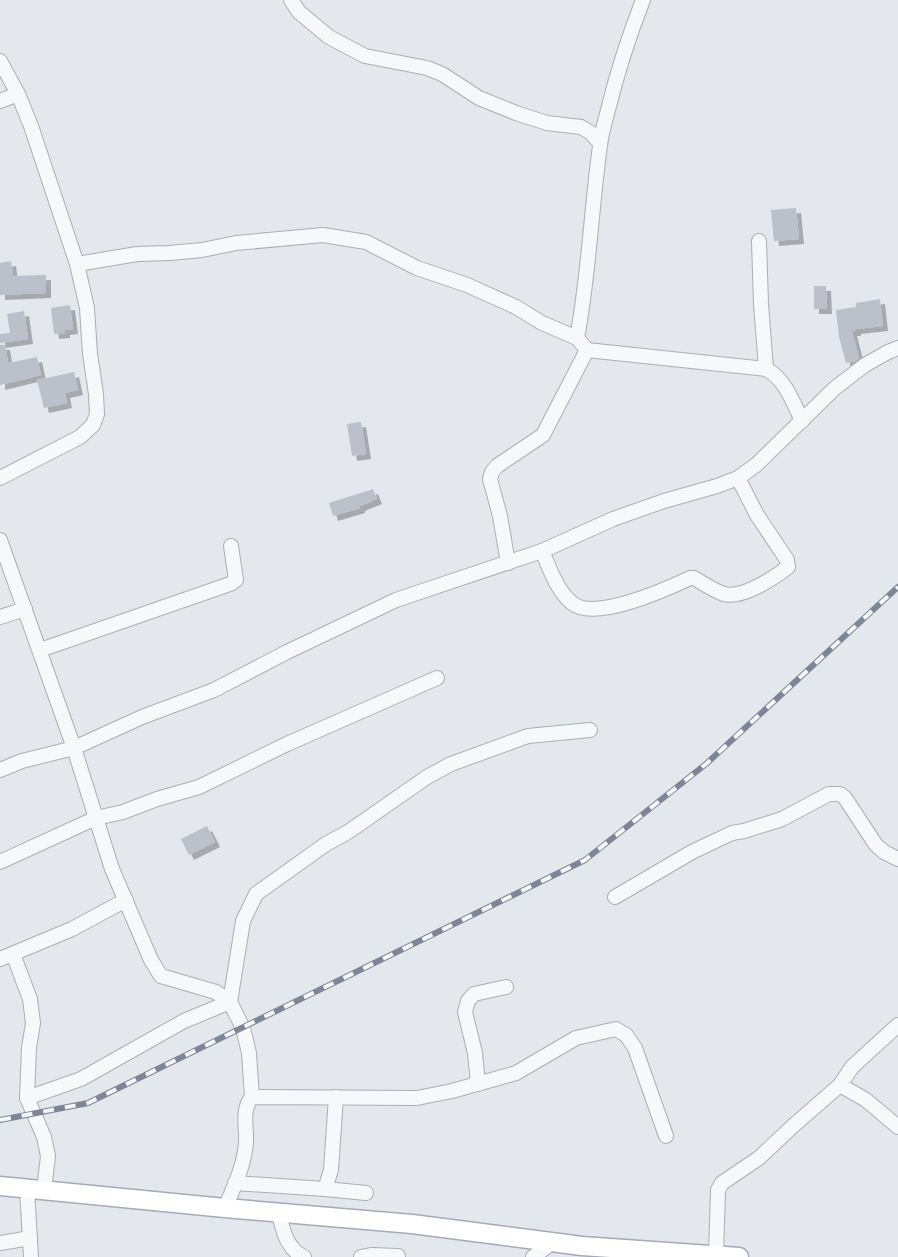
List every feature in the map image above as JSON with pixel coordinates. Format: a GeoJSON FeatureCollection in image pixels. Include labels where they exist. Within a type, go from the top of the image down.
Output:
{"type":"FeatureCollection","features":[{"type":"Feature","properties":{"kind":"main road"},"geometry":{"type":"LineString","coordinates":[[0,1186],[412,1224],[554,1242],[583,1252],[739,1257]]}},
{"type":"Feature","properties":{"kind":"street"},"geometry":{"type":"LineString","coordinates":[[291,0],[299,12],[329,37],[365,56],[427,68],[442,74],[479,98],[516,113],[547,123],[581,127],[591,133],[600,143]]}},
{"type":"Feature","properties":{"kind":"street"},"geometry":{"type":"LineString","coordinates":[[577,338],[581,320],[600,143],[615,83],[643,0]]}},
{"type":"Feature","properties":{"kind":"street"},"geometry":{"type":"LineString","coordinates":[[0,61],[18,94],[31,126],[77,264],[87,308],[97,414],[93,425],[80,437],[0,478]]}},
{"type":"Feature","properties":{"kind":"street"},"geometry":{"type":"LineString","coordinates":[[0,101],[18,94]]}},
{"type":"Feature","properties":{"kind":"street"},"geometry":{"type":"LineString","coordinates":[[77,264],[137,254],[202,250],[236,243],[323,235],[366,242],[417,268],[466,285],[516,307],[542,324],[577,338],[586,350],[766,369],[774,373],[787,391],[802,421]]}},
{"type":"Feature","properties":{"kind":"street"},"geometry":{"type":"LineString","coordinates":[[759,241],[766,369]]}},
{"type":"Feature","properties":{"kind":"street"},"geometry":{"type":"LineString","coordinates":[[0,770],[22,761],[74,748],[142,717],[214,690],[396,600],[542,552],[613,519],[738,478],[756,465],[835,388],[865,365],[898,348]]}},
{"type":"Feature","properties":{"kind":"street"},"geometry":{"type":"LineString","coordinates":[[508,563],[500,516],[490,479],[492,472],[497,466],[543,435],[586,350]]}},
{"type":"Feature","properties":{"kind":"street"},"geometry":{"type":"LineString","coordinates":[[542,552],[563,593],[573,605],[584,608],[607,608],[632,602],[690,578],[723,594],[733,595],[745,592],[788,567],[787,560],[757,515],[738,478]]}},
{"type":"Feature","properties":{"kind":"street"},"geometry":{"type":"LineString","coordinates":[[0,540],[74,748],[112,868],[151,960],[161,976],[216,992],[230,1002],[243,1028],[249,1053],[252,1097],[247,1103],[243,1161],[225,1208]]}},
{"type":"Feature","properties":{"kind":"street"},"geometry":{"type":"LineString","coordinates":[[40,650],[230,584],[236,580],[231,546]]}},
{"type":"Feature","properties":{"kind":"street"},"geometry":{"type":"LineString","coordinates":[[0,617],[25,609]]}},
{"type":"Feature","properties":{"kind":"street"},"geometry":{"type":"LineString","coordinates":[[0,862],[96,818],[123,812],[198,787],[287,744],[436,678]]}},
{"type":"Feature","properties":{"kind":"street"},"geometry":{"type":"LineString","coordinates":[[230,1002],[243,921],[256,894],[427,777],[452,764],[528,736],[590,730]]}},
{"type":"Feature","properties":{"kind":"street"},"geometry":{"type":"LineString","coordinates":[[615,897],[692,852],[732,833],[782,819],[829,794],[840,794],[845,798],[876,845],[898,859]]}},
{"type":"Feature","properties":{"kind":"street"},"geometry":{"type":"LineString","coordinates":[[31,1257],[30,1238],[36,1189],[48,1156],[44,1137],[27,1098],[29,1048],[33,1023],[30,999],[7,957],[72,929],[126,900]]}},
{"type":"Feature","properties":{"kind":"street"},"geometry":{"type":"LineString","coordinates":[[478,1084],[475,1053],[465,1012],[468,1001],[474,994],[506,987]]}},
{"type":"Feature","properties":{"kind":"street"},"geometry":{"type":"LineString","coordinates":[[27,1098],[81,1079],[183,1021],[230,1002]]}},
{"type":"Feature","properties":{"kind":"street"},"geometry":{"type":"LineString","coordinates":[[716,1255],[718,1190],[722,1183],[759,1158],[840,1084],[852,1067],[898,1025]]}},
{"type":"Feature","properties":{"kind":"street"},"geometry":{"type":"LineString","coordinates":[[252,1097],[417,1098],[516,1073],[576,1038],[616,1029],[626,1035],[635,1048],[666,1137]]}},
{"type":"Feature","properties":{"kind":"street"},"geometry":{"type":"LineString","coordinates":[[840,1084],[866,1100],[898,1127]]}},
{"type":"Feature","properties":{"kind":"street"},"geometry":{"type":"LineString","coordinates":[[325,1189],[331,1170],[336,1097]]}},
{"type":"Feature","properties":{"kind":"street"},"geometry":{"type":"LineString","coordinates":[[235,1183],[366,1193]]}},
{"type":"Feature","properties":{"kind":"street"},"geometry":{"type":"LineString","coordinates":[[278,1211],[290,1246],[304,1257]]}},
{"type":"Feature","properties":{"kind":"street"},"geometry":{"type":"LineString","coordinates":[[0,1243],[30,1238]]}},
{"type":"Feature","properties":{"kind":"street"},"geometry":{"type":"LineString","coordinates":[[533,1257],[554,1242]]}},
{"type":"Feature","properties":{"kind":"street"},"geometry":{"type":"LineString","coordinates":[[361,1257],[370,1255],[398,1257]]}},
{"type":"Feature","properties":{"kind":"building"},"geometry":{"type":"Polygon","coordinates":[[[796,208],[799,239],[774,241],[771,210],[796,208]]]}},
{"type":"Feature","properties":{"kind":"building"},"geometry":{"type":"Polygon","coordinates":[[[11,261],[13,276],[46,275],[46,293],[0,295],[0,263],[11,261]]]}},
{"type":"Feature","properties":{"kind":"building"},"geometry":{"type":"Polygon","coordinates":[[[814,286],[826,286],[827,309],[814,309],[814,286]]]}},
{"type":"Feature","properties":{"kind":"building"},"geometry":{"type":"Polygon","coordinates":[[[880,299],[883,326],[852,331],[859,358],[846,363],[839,337],[836,310],[856,307],[856,303],[880,299]]]}},
{"type":"Feature","properties":{"kind":"building"},"geometry":{"type":"Polygon","coordinates":[[[70,305],[73,329],[65,330],[65,333],[54,334],[51,308],[70,305]]]}},
{"type":"Feature","properties":{"kind":"building"},"geometry":{"type":"Polygon","coordinates":[[[24,311],[28,339],[0,343],[0,334],[10,333],[7,314],[24,311]]]}},
{"type":"Feature","properties":{"kind":"building"},"geometry":{"type":"Polygon","coordinates":[[[0,345],[5,345],[8,363],[37,357],[41,375],[0,385],[0,345]]]}},
{"type":"Feature","properties":{"kind":"building"},"geometry":{"type":"Polygon","coordinates":[[[74,372],[78,390],[65,393],[67,403],[44,408],[37,380],[74,372]]]}},
{"type":"Feature","properties":{"kind":"building"},"geometry":{"type":"Polygon","coordinates":[[[361,422],[366,454],[352,456],[347,424],[361,422]]]}},
{"type":"Feature","properties":{"kind":"building"},"geometry":{"type":"Polygon","coordinates":[[[373,489],[377,499],[360,508],[333,516],[329,503],[373,489]]]}},
{"type":"Feature","properties":{"kind":"building"},"geometry":{"type":"Polygon","coordinates":[[[207,826],[215,842],[189,855],[181,839],[207,826]]]}},
{"type":"Feature","properties":{"kind":"railway"},"geometry":{"type":"LineString","coordinates":[[0,1120],[88,1103],[585,860],[706,764],[898,587]]}}]}
